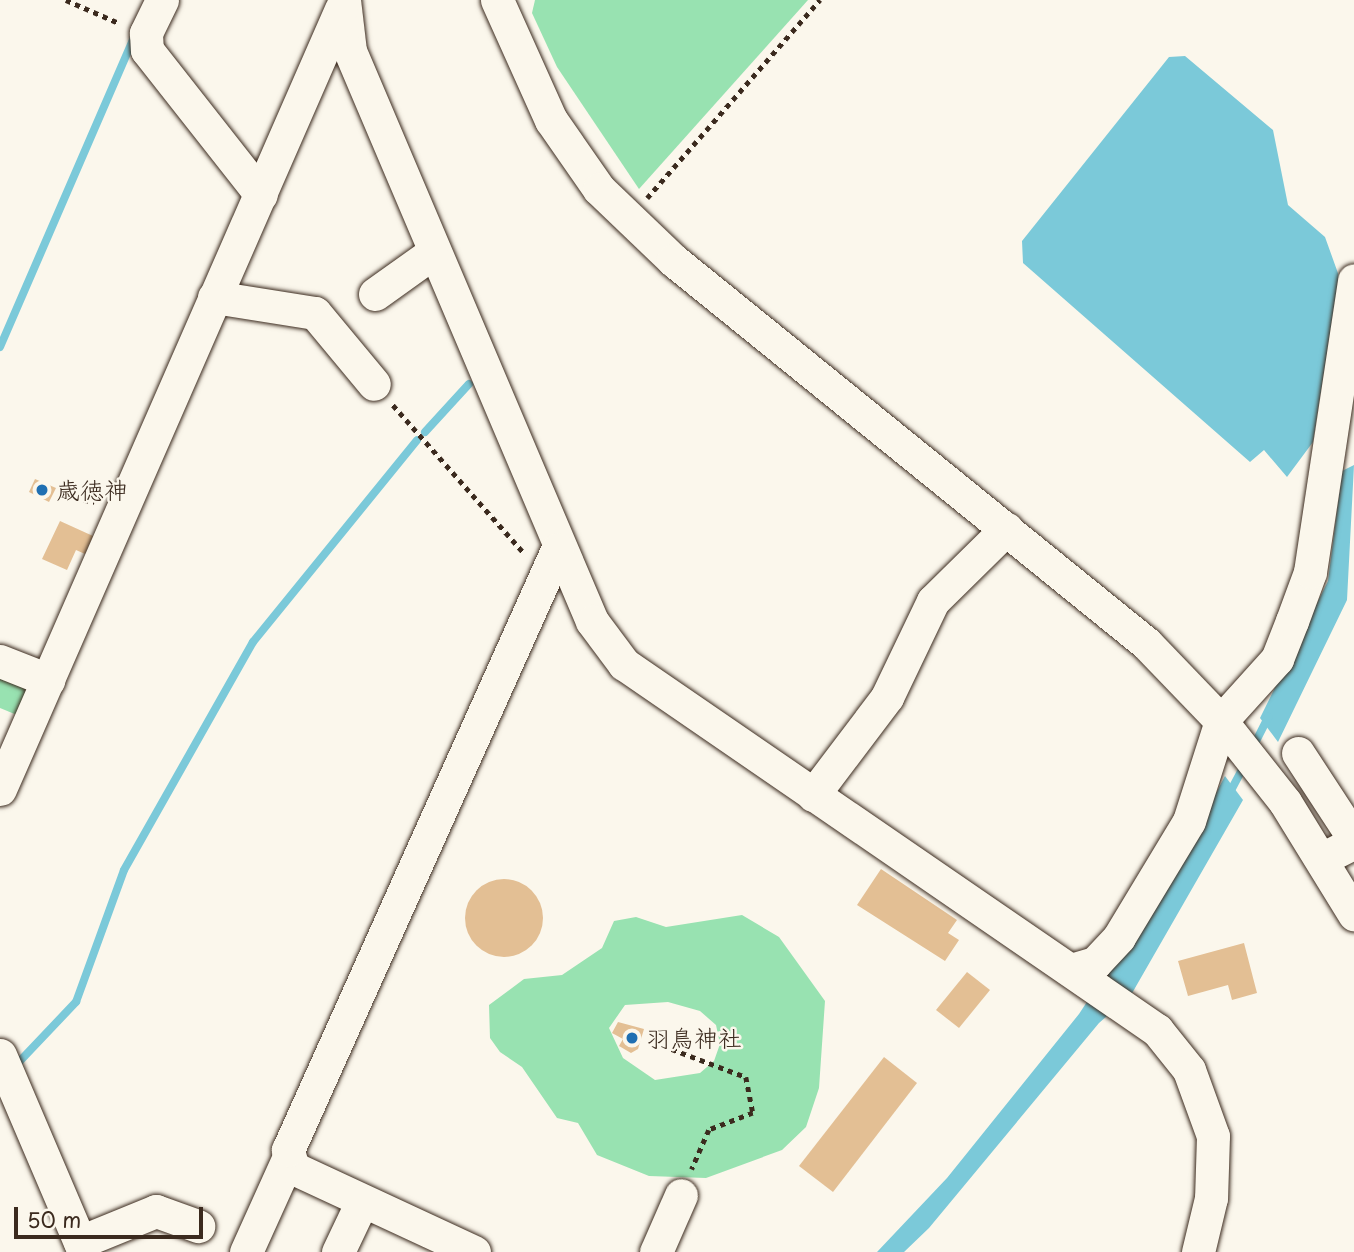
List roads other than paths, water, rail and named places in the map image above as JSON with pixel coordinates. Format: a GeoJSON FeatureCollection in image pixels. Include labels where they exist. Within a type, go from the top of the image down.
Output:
{"type":"FeatureCollection","features":[{"type":"Feature","properties":{"kind":"street"},"geometry":{"type":"LineString","coordinates":[[162,0],[146,33],[147,50],[261,195]]}},
{"type":"Feature","properties":{"kind":"street"},"geometry":{"type":"LineString","coordinates":[[497,0],[551,120],[628,219],[1146,643],[1229,730],[1267,778],[1324,858],[1354,914]]}},
{"type":"Feature","properties":{"kind":"street"},"geometry":{"type":"LineString","coordinates":[[0,789],[343,2]]}},
{"type":"Feature","properties":{"kind":"street"},"geometry":{"type":"LineString","coordinates":[[343,2],[350,51],[549,562],[624,664],[813,795],[1085,977],[1124,1005],[1176,1051],[1206,1112],[1213,1168],[1198,1252]]}},
{"type":"Feature","properties":{"kind":"street"},"geometry":{"type":"LineString","coordinates":[[375,294],[431,254]]}},
{"type":"Feature","properties":{"kind":"street"},"geometry":{"type":"LineString","coordinates":[[1085,977],[1095,963],[1110,950],[1189,821],[1229,730],[1276,659],[1310,572],[1354,280]]}},
{"type":"Feature","properties":{"kind":"street"},"geometry":{"type":"LineString","coordinates":[[214,298],[315,313],[374,384]]}},
{"type":"Feature","properties":{"kind":"street"},"geometry":{"type":"LineString","coordinates":[[813,795],[887,697],[933,601],[1006,529]]}},
{"type":"Feature","properties":{"kind":"street"},"geometry":{"type":"LineString","coordinates":[[246,1252],[549,562]]}},
{"type":"Feature","properties":{"kind":"street"},"geometry":{"type":"LineString","coordinates":[[0,661],[48,680]]}},
{"type":"Feature","properties":{"kind":"street"},"geometry":{"type":"LineString","coordinates":[[1298,753],[1351,834],[1347,846],[1324,858]]}},
{"type":"Feature","properties":{"kind":"street"},"geometry":{"type":"LineString","coordinates":[[0,1055],[82,1247],[156,1212],[198,1226]]}},
{"type":"Feature","properties":{"kind":"street"},"geometry":{"type":"LineString","coordinates":[[287,1160],[474,1252]]}},
{"type":"Feature","properties":{"kind":"street"},"geometry":{"type":"LineString","coordinates":[[656,1252],[681,1195]]}},
{"type":"Feature","properties":{"kind":"street"},"geometry":{"type":"LineString","coordinates":[[338,1252],[357,1212]]}},
{"type":"Feature","properties":{"kind":"water"},"geometry":{"type":"Polygon","coordinates":[[[1185,56],[1273,130],[1288,205],[1325,237],[1339,276],[1313,442],[1287,477],[1264,450],[1250,462],[1023,263],[1022,241],[1169,57],[1185,56]]]}},
{"type":"Feature","properties":{"kind":"water"},"geometry":{"type":"Polygon","coordinates":[[[1354,465],[1347,600],[1278,742],[1260,718],[1328,581],[1342,471],[1354,465]]]}},
{"type":"Feature","properties":{"kind":"water"},"geometry":{"type":"Polygon","coordinates":[[[1225,776],[1243,800],[1131,995],[1099,1023],[929,1228],[904,1252],[877,1252],[947,1178],[1079,1014],[1183,856],[1225,776]]]}},
{"type":"Feature","properties":{"kind":"waterway"},"geometry":{"type":"LineString","coordinates":[[0,347],[134,38]]}},
{"type":"Feature","properties":{"kind":"waterway"},"geometry":{"type":"LineString","coordinates":[[425,432],[469,384]]}},
{"type":"Feature","properties":{"kind":"waterway"},"geometry":{"type":"LineString","coordinates":[[19,1062],[76,1002],[124,870],[253,642],[417,440]]}},
{"type":"Feature","properties":{"kind":"waterway"},"geometry":{"type":"LineString","coordinates":[[1252,749],[1268,717]]}},
{"type":"Feature","properties":{"kind":"waterway"},"geometry":{"type":"LineString","coordinates":[[1228,796],[1245,764]]}},
{"type":"Feature","properties":{"kind":"place","name":"歳徳神"},"geometry":{"type":"Point","coordinates":[42,490]}},
{"type":"Feature","properties":{"kind":"place","name":"羽鳥神社"},"geometry":{"type":"Point","coordinates":[632,1038]}}]}
